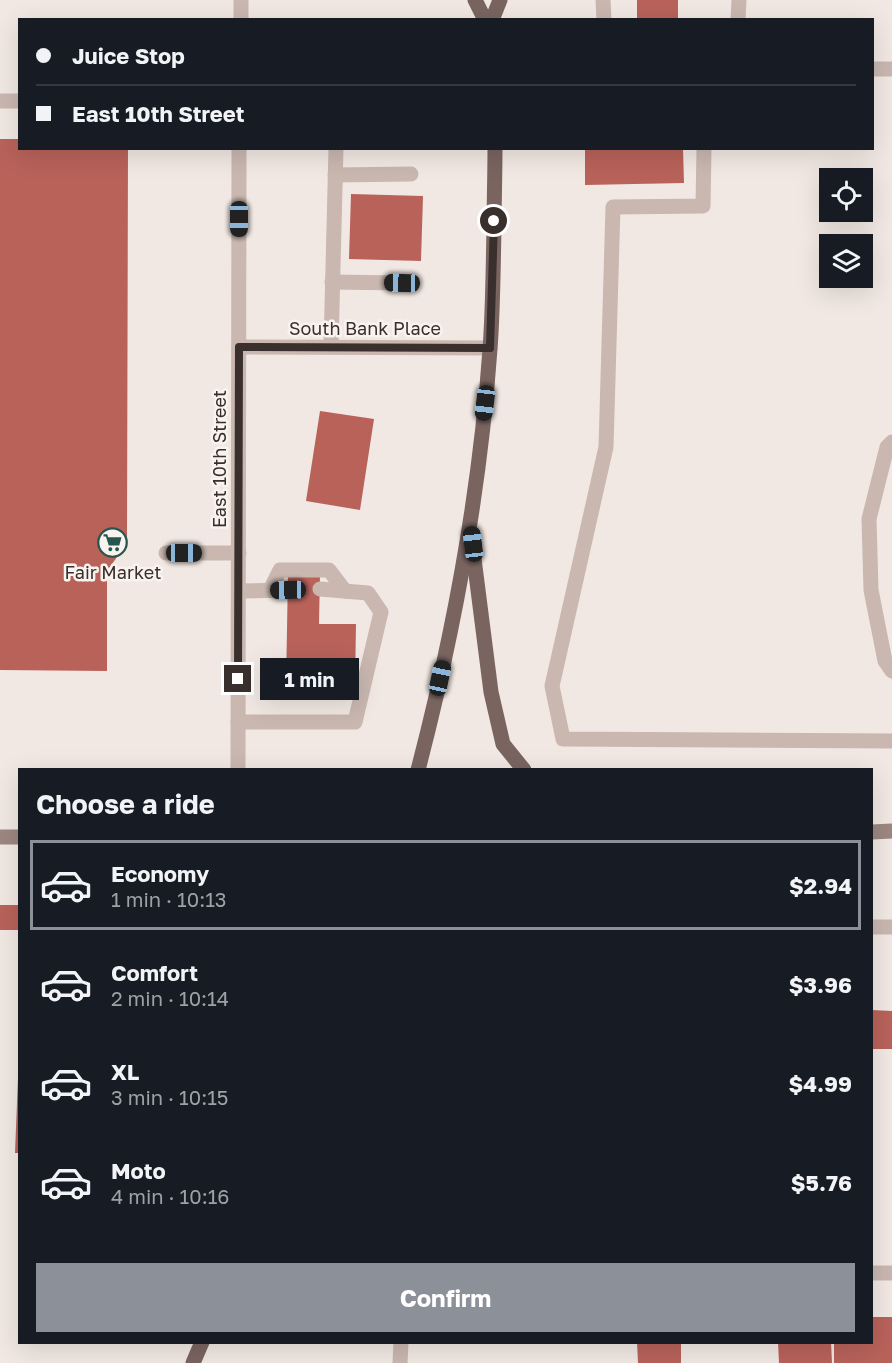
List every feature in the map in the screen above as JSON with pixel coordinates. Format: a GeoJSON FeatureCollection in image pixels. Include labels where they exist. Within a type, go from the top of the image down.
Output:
{"type":"FeatureCollection","features":[{"type":"Feature","properties":{"kind":"main road"},"geometry":{"type":"LineString","coordinates":[[475,0],[484,18]]}},
{"type":"Feature","properties":{"kind":"main road"},"geometry":{"type":"LineString","coordinates":[[493,18],[500,0]]}},
{"type":"Feature","properties":{"kind":"main road"},"geometry":{"type":"LineString","coordinates":[[418,768],[461,580],[479,456],[490,348],[495,150]]}},
{"type":"Feature","properties":{"kind":"main road"},"geometry":{"type":"LineString","coordinates":[[470,522],[491,692],[503,744],[522,768]]}},
{"type":"Feature","properties":{"kind":"main road"},"geometry":{"type":"LineString","coordinates":[[873,832],[892,831]]}},
{"type":"Feature","properties":{"kind":"main road"},"geometry":{"type":"LineString","coordinates":[[0,837],[18,837]]}},
{"type":"Feature","properties":{"kind":"main road"},"geometry":{"type":"LineString","coordinates":[[193,1363],[201,1344]]}},
{"type":"Feature","properties":{"kind":"street"},"geometry":{"type":"LineString","coordinates":[[241,0],[241,18]]}},
{"type":"Feature","properties":{"kind":"street"},"geometry":{"type":"LineString","coordinates":[[603,0],[604,18]]}},
{"type":"Feature","properties":{"kind":"street"},"geometry":{"type":"LineString","coordinates":[[738,18],[739,0]]}},
{"type":"Feature","properties":{"kind":"street"},"geometry":{"type":"LineString","coordinates":[[874,69],[892,69]]}},
{"type":"Feature","properties":{"kind":"street"},"geometry":{"type":"LineString","coordinates":[[0,101],[18,101]]}},
{"type":"Feature","properties":{"kind":"street","name":"East 10th Street"},"geometry":{"type":"LineString","coordinates":[[238,768],[239,150]]}},
{"type":"Feature","properties":{"kind":"street"},"geometry":{"type":"LineString","coordinates":[[331,347],[336,150]]}},
{"type":"Feature","properties":{"kind":"street"},"geometry":{"type":"LineString","coordinates":[[704,150],[703,206],[613,207],[606,447],[552,686],[563,739],[892,741]]}},
{"type":"Feature","properties":{"kind":"street"},"geometry":{"type":"LineString","coordinates":[[335,175],[411,174]]}},
{"type":"Feature","properties":{"kind":"street"},"geometry":{"type":"LineString","coordinates":[[332,282],[402,283]]}},
{"type":"Feature","properties":{"kind":"street","name":"South Bank Place"},"geometry":{"type":"LineString","coordinates":[[239,347],[490,348]]}},
{"type":"Feature","properties":{"kind":"street"},"geometry":{"type":"LineString","coordinates":[[892,442],[887,447],[869,519],[871,590],[885,661],[892,671]]}},
{"type":"Feature","properties":{"kind":"street"},"geometry":{"type":"LineString","coordinates":[[166,553],[239,553]]}},
{"type":"Feature","properties":{"kind":"street"},"geometry":{"type":"LineString","coordinates":[[270,590],[280,570],[329,570],[345,591]]}},
{"type":"Feature","properties":{"kind":"street"},"geometry":{"type":"LineString","coordinates":[[238,723],[355,723],[381,612],[368,593],[320,589]]}},
{"type":"Feature","properties":{"kind":"street"},"geometry":{"type":"LineString","coordinates":[[239,591],[288,590]]}},
{"type":"Feature","properties":{"kind":"street"},"geometry":{"type":"LineString","coordinates":[[873,927],[892,927]]}},
{"type":"Feature","properties":{"kind":"street"},"geometry":{"type":"LineString","coordinates":[[873,1274],[892,1273]]}},
{"type":"Feature","properties":{"kind":"street"},"geometry":{"type":"LineString","coordinates":[[400,1363],[401,1344]]}},
{"type":"Feature","properties":{"kind":"building"},"geometry":{"type":"Polygon","coordinates":[[[637,0],[678,0],[678,18],[637,18],[637,0]]]}},
{"type":"Feature","properties":{"kind":"building"},"geometry":{"type":"Polygon","coordinates":[[[0,139],[18,139],[18,150],[128,150],[127,543],[107,571],[107,671],[0,670],[0,139]]]}},
{"type":"Feature","properties":{"kind":"building"},"geometry":{"type":"Polygon","coordinates":[[[585,150],[683,150],[684,183],[585,185],[585,150]]]}},
{"type":"Feature","properties":{"kind":"building"},"geometry":{"type":"Polygon","coordinates":[[[351,194],[423,196],[421,261],[349,259],[351,194]]]}},
{"type":"Feature","properties":{"kind":"building"},"geometry":{"type":"Polygon","coordinates":[[[320,411],[374,419],[360,510],[306,501],[320,411]]]}},
{"type":"Feature","properties":{"kind":"building"},"geometry":{"type":"Polygon","coordinates":[[[288,573],[320,573],[319,624],[356,624],[355,686],[286,685],[288,573]]]}},
{"type":"Feature","properties":{"kind":"building"},"geometry":{"type":"Polygon","coordinates":[[[0,905],[18,905],[18,930],[0,930],[0,905]]]}},
{"type":"Feature","properties":{"kind":"building"},"geometry":{"type":"Polygon","coordinates":[[[873,1010],[892,1011],[892,1049],[873,1049],[873,1010]]]}},
{"type":"Feature","properties":{"kind":"building"},"geometry":{"type":"Polygon","coordinates":[[[18,1078],[18,1153],[15,1153],[18,1078]]]}},
{"type":"Feature","properties":{"kind":"building"},"geometry":{"type":"Polygon","coordinates":[[[873,1317],[892,1317],[892,1363],[834,1363],[834,1344],[873,1344],[873,1317]]]}},
{"type":"Feature","properties":{"kind":"building"},"geometry":{"type":"Polygon","coordinates":[[[637,1344],[681,1344],[681,1363],[638,1363],[637,1344]]]}},
{"type":"Feature","properties":{"kind":"building"},"geometry":{"type":"Polygon","coordinates":[[[778,1344],[831,1344],[832,1363],[779,1363],[778,1344]]]}},
{"type":"Feature","properties":{"kind":"place","name":"Fair Market"},"geometry":{"type":"Point","coordinates":[113,543]}},
{"type":"Feature","properties":{"kind":"route"},"geometry":{"type":"LineString","coordinates":[[238,679],[239,347],[490,348],[494,221]]}}]}
